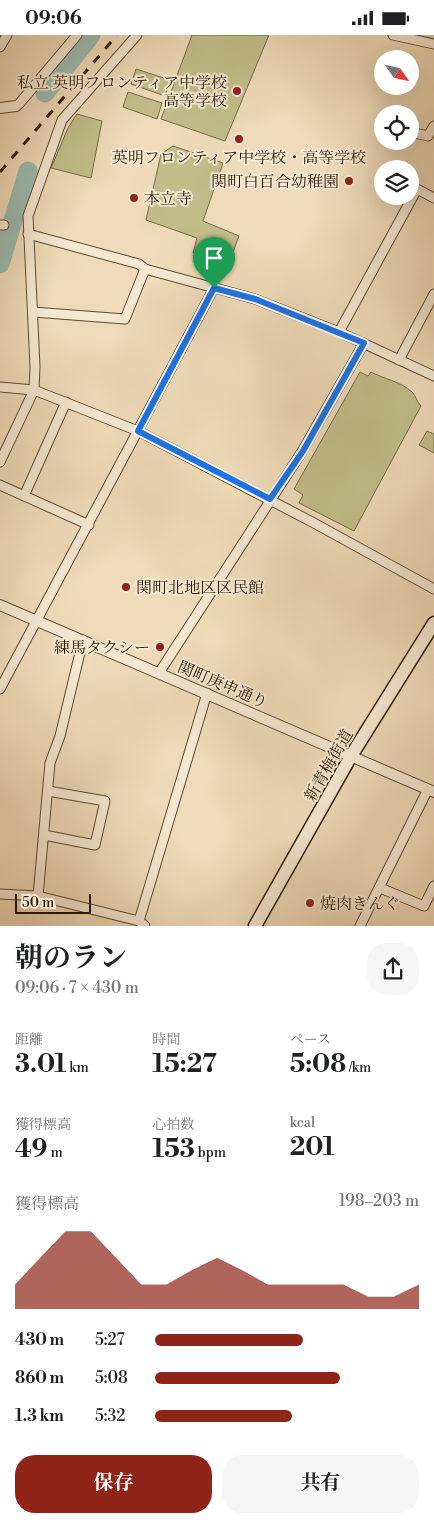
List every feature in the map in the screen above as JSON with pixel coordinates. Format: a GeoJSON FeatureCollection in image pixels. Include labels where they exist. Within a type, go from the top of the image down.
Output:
{"type":"FeatureCollection","features":[{"type":"Feature","properties":{"kind":"main road","name":"新青梅街道"},"geometry":{"type":"LineString","coordinates":[[255,925],[351,756],[434,623]]}},
{"type":"Feature","properties":{"kind":"street"},"geometry":{"type":"LineString","coordinates":[[0,47],[7,35]]}},
{"type":"Feature","properties":{"kind":"street"},"geometry":{"type":"LineString","coordinates":[[0,108],[19,104],[77,35]]}},
{"type":"Feature","properties":{"kind":"street"},"geometry":{"type":"LineString","coordinates":[[0,462],[34,390],[33,312],[28,216],[62,119],[137,35]]}},
{"type":"Feature","properties":{"kind":"street"},"geometry":{"type":"LineString","coordinates":[[393,35],[434,44]]}},
{"type":"Feature","properties":{"kind":"street"},"geometry":{"type":"LineString","coordinates":[[419,134],[428,136],[434,127]]}},
{"type":"Feature","properties":{"kind":"street"},"geometry":{"type":"LineString","coordinates":[[339,332],[417,189],[434,199]]}},
{"type":"Feature","properties":{"kind":"street"},"geometry":{"type":"LineString","coordinates":[[28,234],[139,264],[144,269],[255,299],[339,332],[434,376]]}},
{"type":"Feature","properties":{"kind":"street"},"geometry":{"type":"LineString","coordinates":[[33,312],[124,319],[144,269]]}},
{"type":"Feature","properties":{"kind":"street"},"geometry":{"type":"LineString","coordinates":[[0,689],[214,288]]}},
{"type":"Feature","properties":{"kind":"street"},"geometry":{"type":"LineString","coordinates":[[399,360],[434,295]]}},
{"type":"Feature","properties":{"kind":"street"},"geometry":{"type":"LineString","coordinates":[[160,673],[270,499],[303,451],[364,343]]}},
{"type":"Feature","properties":{"kind":"street"},"geometry":{"type":"LineString","coordinates":[[0,387],[34,390],[138,431],[270,499],[434,589]]}},
{"type":"Feature","properties":{"kind":"street"},"geometry":{"type":"LineString","coordinates":[[24,496],[66,402]]}},
{"type":"Feature","properties":{"kind":"street"},"geometry":{"type":"LineString","coordinates":[[0,485],[89,525]]}},
{"type":"Feature","properties":{"kind":"street","name":"関町庚申通り"},"geometry":{"type":"LineString","coordinates":[[0,605],[431,790]]}},
{"type":"Feature","properties":{"kind":"street"},"geometry":{"type":"LineString","coordinates":[[38,896],[50,763],[60,736],[83,640]]}},
{"type":"Feature","properties":{"kind":"street"},"geometry":{"type":"LineString","coordinates":[[0,894],[38,896],[142,923],[207,693]]}},
{"type":"Feature","properties":{"kind":"street"},"geometry":{"type":"LineString","coordinates":[[360,925],[431,790]]}},
{"type":"Feature","properties":{"kind":"street"},"geometry":{"type":"LineString","coordinates":[[44,835],[95,845],[105,801],[48,791]]}},
{"type":"Feature","properties":{"kind":"street"},"geometry":{"type":"LineString","coordinates":[[380,888],[424,906],[434,886]]}},
{"type":"Feature","properties":{"kind":"shaded area"},"geometry":{"type":"Polygon","coordinates":[[[192,35],[269,35],[225,141],[161,119],[192,35]]]}},
{"type":"Feature","properties":{"kind":"shaded area"},"geometry":{"type":"Polygon","coordinates":[[[136,69],[170,80],[165,96],[131,84],[136,69]]]}},
{"type":"Feature","properties":{"kind":"shaded area"},"geometry":{"type":"Polygon","coordinates":[[[128,92],[162,103],[157,119],[123,107],[128,92]]]}},
{"type":"Feature","properties":{"kind":"shaded area"},"geometry":{"type":"Polygon","coordinates":[[[77,114],[102,121],[91,178],[51,168],[68,128],[77,114]]]}},
{"type":"Feature","properties":{"kind":"shaded area"},"geometry":{"type":"Polygon","coordinates":[[[173,146],[223,163],[203,221],[239,236],[229,263],[193,253],[197,238],[146,220],[161,154],[173,146]]]}},
{"type":"Feature","properties":{"kind":"shaded area"},"geometry":{"type":"Polygon","coordinates":[[[360,372],[368,376],[371,372],[402,385],[412,392],[421,406],[354,531],[299,503],[303,495],[294,489],[360,372]]]}},
{"type":"Feature","properties":{"kind":"shaded area"},"geometry":{"type":"Polygon","coordinates":[[[427,431],[434,434],[434,453],[419,445],[427,431]]]}},
{"type":"Feature","properties":{"kind":"waterway"},"geometry":{"type":"LineString","coordinates":[[45,93],[91,35]]}},
{"type":"Feature","properties":{"kind":"waterway"},"geometry":{"type":"LineString","coordinates":[[0,264],[28,171]]}},
{"type":"Feature","properties":{"kind":"railway"},"geometry":{"type":"LineString","coordinates":[[0,172],[117,35]]}},
{"type":"Feature","properties":{"kind":"place","name":"私立 英明フロンティア中学校 高等学校"},"geometry":{"type":"Point","coordinates":[237,91]}},
{"type":"Feature","properties":{"kind":"place","name":"英明フロンティア中学校・高等学校"},"geometry":{"type":"Point","coordinates":[239,139]}},
{"type":"Feature","properties":{"kind":"place","name":"関町白百合幼稚園"},"geometry":{"type":"Point","coordinates":[349,181]}},
{"type":"Feature","properties":{"kind":"place","name":"本立寺"},"geometry":{"type":"Point","coordinates":[134,198]}},
{"type":"Feature","properties":{"kind":"place","name":"関町北地区区民館"},"geometry":{"type":"Point","coordinates":[126,587]}},
{"type":"Feature","properties":{"kind":"place","name":"練馬タクシー"},"geometry":{"type":"Point","coordinates":[160,647]}},
{"type":"Feature","properties":{"kind":"place","name":"焼肉きんぐ"},"geometry":{"type":"Point","coordinates":[310,903]}},
{"type":"Feature","properties":{"kind":"route"},"geometry":{"type":"LineString","coordinates":[[214,288],[255,299],[364,343],[303,451],[270,499],[138,431],[214,288]]}}]}
